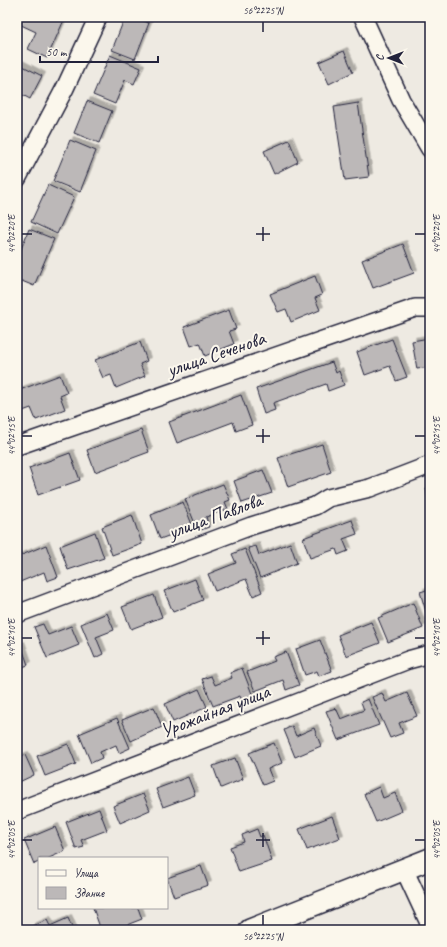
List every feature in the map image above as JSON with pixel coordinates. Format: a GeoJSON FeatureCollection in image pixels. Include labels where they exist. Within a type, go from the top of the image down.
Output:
{"type":"FeatureCollection","features":[{"type":"Feature","properties":{"kind":"street"},"geometry":{"type":"LineString","coordinates":[[17,179],[65,88],[98,17]]}},
{"type":"Feature","properties":{"kind":"street"},"geometry":{"type":"LineString","coordinates":[[363,17],[401,100],[430,149]]}},
{"type":"Feature","properties":{"kind":"street","name":"улица Сеченова"},"geometry":{"type":"LineString","coordinates":[[17,446],[415,308],[430,308]]}},
{"type":"Feature","properties":{"kind":"street","name":"улица Павлова"},"geometry":{"type":"LineString","coordinates":[[17,614],[251,526],[315,506],[328,498],[370,488],[430,464]]}},
{"type":"Feature","properties":{"kind":"street","name":"Урожайная улица"},"geometry":{"type":"LineString","coordinates":[[17,811],[408,660],[430,654]]}},
{"type":"Feature","properties":{"kind":"street"},"geometry":{"type":"LineString","coordinates":[[250,930],[430,859]]}},
{"type":"Feature","properties":{"kind":"street"},"geometry":{"type":"LineString","coordinates":[[404,869],[430,925]]}},
{"type":"Feature","properties":{"kind":"building"},"geometry":{"type":"Polygon","coordinates":[[[22,17],[57,17],[64,20],[47,58],[28,49],[36,32],[19,24],[22,17]]]}},
{"type":"Feature","properties":{"kind":"building"},"geometry":{"type":"Polygon","coordinates":[[[125,17],[134,17],[149,23],[135,59],[112,50],[125,17]]]}},
{"type":"Feature","properties":{"kind":"building"},"geometry":{"type":"Polygon","coordinates":[[[344,51],[353,72],[329,84],[319,62],[344,51]]]}},
{"type":"Feature","properties":{"kind":"building"},"geometry":{"type":"Polygon","coordinates":[[[110,55],[141,68],[134,84],[125,80],[115,104],[93,95],[110,55]]]}},
{"type":"Feature","properties":{"kind":"building"},"geometry":{"type":"Polygon","coordinates":[[[17,63],[42,76],[30,99],[17,92],[17,63]]]}},
{"type":"Feature","properties":{"kind":"building"},"geometry":{"type":"Polygon","coordinates":[[[87,101],[112,111],[99,143],[74,133],[87,101]]]}},
{"type":"Feature","properties":{"kind":"building"},"geometry":{"type":"Polygon","coordinates":[[[358,103],[369,177],[345,180],[334,107],[358,103]]]}},
{"type":"Feature","properties":{"kind":"building"},"geometry":{"type":"Polygon","coordinates":[[[70,140],[96,151],[80,192],[53,181],[70,140]]]}},
{"type":"Feature","properties":{"kind":"building"},"geometry":{"type":"Polygon","coordinates":[[[289,140],[298,162],[274,174],[264,151],[289,140]]]}},
{"type":"Feature","properties":{"kind":"building"},"geometry":{"type":"Polygon","coordinates":[[[48,185],[74,197],[57,234],[31,222],[48,185]]]}},
{"type":"Feature","properties":{"kind":"building"},"geometry":{"type":"Polygon","coordinates":[[[29,229],[54,239],[34,286],[17,279],[17,259],[29,229]]]}},
{"type":"Feature","properties":{"kind":"building"},"geometry":{"type":"Polygon","coordinates":[[[403,244],[414,273],[373,288],[362,260],[403,244]]]}},
{"type":"Feature","properties":{"kind":"building"},"geometry":{"type":"Polygon","coordinates":[[[315,276],[322,295],[315,298],[320,310],[291,322],[286,309],[278,312],[270,294],[315,276]]]}},
{"type":"Feature","properties":{"kind":"building"},"geometry":{"type":"Polygon","coordinates":[[[229,310],[236,329],[229,331],[234,344],[205,356],[200,343],[191,346],[184,327],[229,310]]]}},
{"type":"Feature","properties":{"kind":"building"},"geometry":{"type":"Polygon","coordinates":[[[429,338],[430,367],[417,369],[412,341],[429,338]]]}},
{"type":"Feature","properties":{"kind":"building"},"geometry":{"type":"Polygon","coordinates":[[[392,339],[407,377],[396,381],[390,366],[365,375],[357,352],[392,339]]]}},
{"type":"Feature","properties":{"kind":"building"},"geometry":{"type":"Polygon","coordinates":[[[140,342],[147,361],[140,364],[145,376],[116,388],[111,375],[103,378],[95,360],[140,342]]]}},
{"type":"Feature","properties":{"kind":"building"},"geometry":{"type":"Polygon","coordinates":[[[332,362],[336,373],[339,371],[344,385],[328,391],[326,384],[273,403],[275,410],[264,414],[256,389],[332,362]]]}},
{"type":"Feature","properties":{"kind":"building"},"geometry":{"type":"Polygon","coordinates":[[[60,375],[67,393],[60,396],[65,409],[36,420],[31,408],[17,413],[17,391],[60,375]]]}},
{"type":"Feature","properties":{"kind":"building"},"geometry":{"type":"Polygon","coordinates":[[[241,395],[252,425],[236,431],[233,422],[177,443],[169,422],[241,395]]]}},
{"type":"Feature","properties":{"kind":"building"},"geometry":{"type":"Polygon","coordinates":[[[141,430],[149,452],[95,472],[87,450],[141,430]]]}},
{"type":"Feature","properties":{"kind":"building"},"geometry":{"type":"Polygon","coordinates":[[[322,444],[331,472],[288,487],[278,458],[322,444]]]}},
{"type":"Feature","properties":{"kind":"building"},"geometry":{"type":"Polygon","coordinates":[[[70,453],[80,480],[38,495],[29,468],[70,453]]]}},
{"type":"Feature","properties":{"kind":"building"},"geometry":{"type":"Polygon","coordinates":[[[263,470],[272,493],[242,503],[234,481],[263,470]]]}},
{"type":"Feature","properties":{"kind":"building"},"geometry":{"type":"Polygon","coordinates":[[[223,484],[230,500],[225,502],[228,509],[206,517],[209,527],[198,531],[185,499],[223,484]]]}},
{"type":"Feature","properties":{"kind":"building"},"geometry":{"type":"Polygon","coordinates":[[[430,487],[430,513],[426,488],[430,487]]]}},
{"type":"Feature","properties":{"kind":"building"},"geometry":{"type":"Polygon","coordinates":[[[183,502],[193,527],[160,539],[151,515],[183,502]]]}},
{"type":"Feature","properties":{"kind":"building"},"geometry":{"type":"Polygon","coordinates":[[[132,515],[142,544],[112,555],[102,527],[132,515]]]}},
{"type":"Feature","properties":{"kind":"building"},"geometry":{"type":"Polygon","coordinates":[[[352,520],[357,534],[343,539],[348,551],[338,555],[336,549],[310,558],[303,538],[352,520]]]}},
{"type":"Feature","properties":{"kind":"building"},"geometry":{"type":"Polygon","coordinates":[[[95,532],[104,558],[68,570],[60,546],[95,532]]]}},
{"type":"Feature","properties":{"kind":"building"},"geometry":{"type":"Polygon","coordinates":[[[290,543],[297,563],[260,578],[248,548],[256,546],[259,555],[290,543]]]}},
{"type":"Feature","properties":{"kind":"building"},"geometry":{"type":"Polygon","coordinates":[[[46,545],[58,577],[47,581],[44,572],[20,582],[17,575],[17,557],[46,545]]]}},
{"type":"Feature","properties":{"kind":"building"},"geometry":{"type":"Polygon","coordinates":[[[245,549],[262,592],[253,596],[246,579],[215,591],[208,574],[236,563],[232,554],[245,549]]]}},
{"type":"Feature","properties":{"kind":"building"},"geometry":{"type":"Polygon","coordinates":[[[195,579],[203,600],[173,612],[164,591],[195,579]]]}},
{"type":"Feature","properties":{"kind":"building"},"geometry":{"type":"Polygon","coordinates":[[[430,589],[430,625],[420,592],[430,589]]]}},
{"type":"Feature","properties":{"kind":"building"},"geometry":{"type":"Polygon","coordinates":[[[154,595],[162,617],[131,629],[122,607],[154,595]]]}},
{"type":"Feature","properties":{"kind":"building"},"geometry":{"type":"Polygon","coordinates":[[[413,603],[423,628],[388,642],[378,618],[413,603]]]}},
{"type":"Feature","properties":{"kind":"building"},"geometry":{"type":"Polygon","coordinates":[[[107,613],[114,630],[96,637],[103,654],[95,658],[81,624],[107,613]]]}},
{"type":"Feature","properties":{"kind":"building"},"geometry":{"type":"Polygon","coordinates":[[[371,622],[380,643],[346,656],[338,635],[371,622]]]}},
{"type":"Feature","properties":{"kind":"building"},"geometry":{"type":"Polygon","coordinates":[[[43,624],[48,635],[71,626],[79,645],[47,658],[34,627],[43,624]]]}},
{"type":"Feature","properties":{"kind":"building"},"geometry":{"type":"Polygon","coordinates":[[[320,640],[332,671],[319,676],[317,671],[305,675],[296,649],[320,640]]]}},
{"type":"Feature","properties":{"kind":"building"},"geometry":{"type":"Polygon","coordinates":[[[21,645],[28,665],[17,669],[17,647],[21,645]]]}},
{"type":"Feature","properties":{"kind":"building"},"geometry":{"type":"Polygon","coordinates":[[[286,652],[299,685],[286,690],[283,680],[255,691],[247,672],[275,661],[273,657],[286,652]]]}},
{"type":"Feature","properties":{"kind":"building"},"geometry":{"type":"Polygon","coordinates":[[[242,668],[254,699],[243,704],[240,696],[213,706],[202,679],[211,676],[215,685],[232,678],[230,673],[242,668]]]}},
{"type":"Feature","properties":{"kind":"building"},"geometry":{"type":"Polygon","coordinates":[[[199,689],[207,707],[173,722],[165,704],[199,689]]]}},
{"type":"Feature","properties":{"kind":"building"},"geometry":{"type":"Polygon","coordinates":[[[382,693],[386,702],[407,693],[417,716],[399,723],[403,733],[390,738],[372,697],[382,693]]]}},
{"type":"Feature","properties":{"kind":"building"},"geometry":{"type":"Polygon","coordinates":[[[368,699],[379,725],[338,740],[326,711],[336,708],[341,719],[364,710],[361,702],[368,699]]]}},
{"type":"Feature","properties":{"kind":"building"},"geometry":{"type":"Polygon","coordinates":[[[154,707],[162,727],[131,741],[122,720],[154,707]]]}},
{"type":"Feature","properties":{"kind":"building"},"geometry":{"type":"Polygon","coordinates":[[[117,718],[130,748],[119,753],[116,745],[100,752],[102,758],[91,763],[79,734],[117,718]]]}},
{"type":"Feature","properties":{"kind":"building"},"geometry":{"type":"Polygon","coordinates":[[[292,726],[296,736],[314,728],[321,746],[295,757],[284,730],[292,726]]]}},
{"type":"Feature","properties":{"kind":"building"},"geometry":{"type":"Polygon","coordinates":[[[274,743],[282,763],[268,769],[273,781],[263,785],[249,753],[274,743]]]}},
{"type":"Feature","properties":{"kind":"building"},"geometry":{"type":"Polygon","coordinates":[[[68,744],[76,764],[45,776],[37,756],[68,744]]]}},
{"type":"Feature","properties":{"kind":"building"},"geometry":{"type":"Polygon","coordinates":[[[25,755],[34,775],[17,783],[17,758],[25,755]]]}},
{"type":"Feature","properties":{"kind":"building"},"geometry":{"type":"Polygon","coordinates":[[[235,758],[243,779],[221,788],[213,766],[235,758]]]}},
{"type":"Feature","properties":{"kind":"building"},"geometry":{"type":"Polygon","coordinates":[[[188,777],[195,795],[163,807],[156,789],[188,777]]]}},
{"type":"Feature","properties":{"kind":"building"},"geometry":{"type":"Polygon","coordinates":[[[379,787],[383,798],[395,793],[402,811],[376,822],[364,794],[379,787]]]}},
{"type":"Feature","properties":{"kind":"building"},"geometry":{"type":"Polygon","coordinates":[[[143,794],[150,810],[120,823],[113,806],[143,794]]]}},
{"type":"Feature","properties":{"kind":"building"},"geometry":{"type":"Polygon","coordinates":[[[99,809],[107,830],[81,840],[84,847],[76,849],[66,822],[99,809]]]}},
{"type":"Feature","properties":{"kind":"building"},"geometry":{"type":"Polygon","coordinates":[[[332,816],[340,838],[307,850],[299,829],[332,816]]]}},
{"type":"Feature","properties":{"kind":"building"},"geometry":{"type":"Polygon","coordinates":[[[55,827],[65,851],[51,857],[38,857],[38,862],[34,864],[24,840],[55,827]]]}},
{"type":"Feature","properties":{"kind":"building"},"geometry":{"type":"Polygon","coordinates":[[[257,829],[260,837],[263,835],[272,861],[239,872],[230,847],[244,842],[242,835],[257,829]]]}},
{"type":"Feature","properties":{"kind":"building"},"geometry":{"type":"Polygon","coordinates":[[[201,866],[208,885],[174,897],[168,878],[201,866]]]}},
{"type":"Feature","properties":{"kind":"building"},"geometry":{"type":"Polygon","coordinates":[[[93,909],[138,909],[142,919],[114,930],[101,930],[93,909]]]}},
{"type":"Feature","properties":{"kind":"building"},"geometry":{"type":"Polygon","coordinates":[[[68,918],[73,930],[32,930],[31,927],[47,920],[50,926],[68,918]]]}}]}
